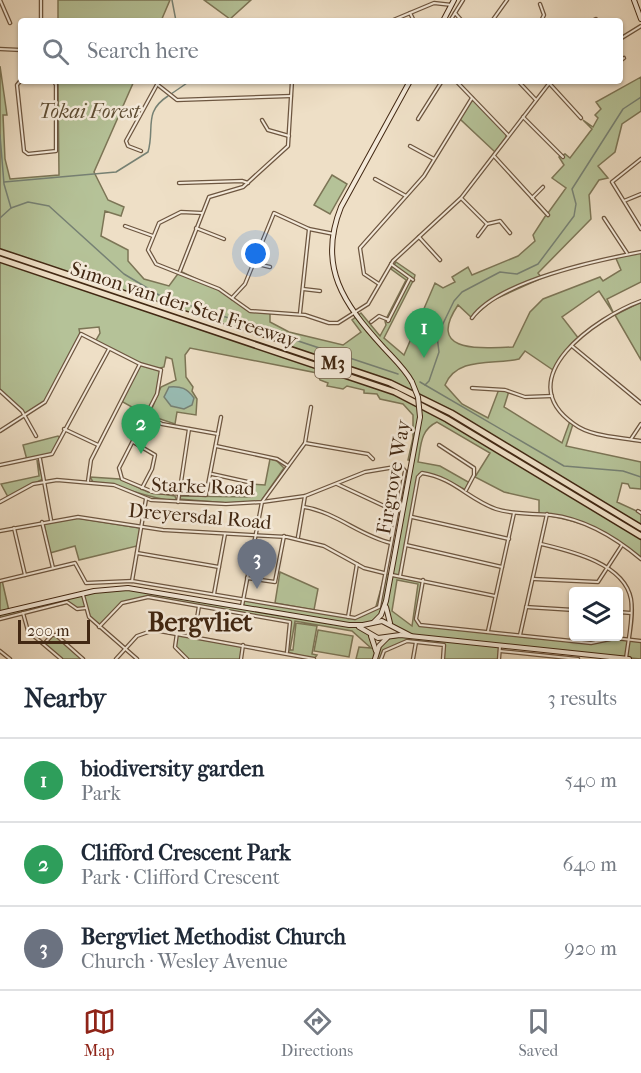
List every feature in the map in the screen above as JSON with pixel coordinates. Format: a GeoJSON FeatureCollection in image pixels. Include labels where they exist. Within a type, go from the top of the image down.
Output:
{"type":"FeatureCollection","features":[{"type":"Feature","properties":{"kind":"highway","name":"Simon van der Stel Freeway"},"geometry":{"type":"LineString","coordinates":[[0,252],[390,382],[451,413],[641,528]]}},
{"type":"Feature","properties":{"kind":"highway","name":"Simon van der Stel Freeway"},"geometry":{"type":"LineString","coordinates":[[0,259],[395,392],[447,419],[641,538]]}},
{"type":"Feature","properties":{"kind":"main road"},"geometry":{"type":"LineString","coordinates":[[634,0],[641,19]]}},
{"type":"Feature","properties":{"kind":"main road"},"geometry":{"type":"LineString","coordinates":[[445,18],[453,2]]}},
{"type":"Feature","properties":{"kind":"main road","name":"Firgrove Way"},"geometry":{"type":"LineString","coordinates":[[370,634],[372,623],[382,613],[386,601],[420,417],[418,397],[412,382],[353,314],[335,276],[334,234],[344,201],[408,84]]}},
{"type":"Feature","properties":{"kind":"main road"},"geometry":{"type":"LineString","coordinates":[[0,613],[82,593],[128,588],[349,625],[370,634],[388,637],[411,636],[500,648],[628,659]]}},
{"type":"Feature","properties":{"kind":"main road","name":"Firgrove Way"},"geometry":{"type":"LineString","coordinates":[[386,601],[386,614],[391,625]]}},
{"type":"Feature","properties":{"kind":"main road"},"geometry":{"type":"LineString","coordinates":[[349,625],[372,623],[391,625],[411,636]]}},
{"type":"Feature","properties":{"kind":"main road"},"geometry":{"type":"LineString","coordinates":[[375,657],[380,645],[394,631],[391,625]]}},
{"type":"Feature","properties":{"kind":"main road"},"geometry":{"type":"LineString","coordinates":[[370,634],[375,657]]}},
{"type":"Feature","properties":{"kind":"street"},"geometry":{"type":"LineString","coordinates":[[0,0],[10,23]]}},
{"type":"Feature","properties":{"kind":"street"},"geometry":{"type":"LineString","coordinates":[[40,0],[41,18]]}},
{"type":"Feature","properties":{"kind":"street"},"geometry":{"type":"LineString","coordinates":[[452,18],[463,0]]}},
{"type":"Feature","properties":{"kind":"street"},"geometry":{"type":"LineString","coordinates":[[494,18],[507,0]]}},
{"type":"Feature","properties":{"kind":"street"},"geometry":{"type":"LineString","coordinates":[[398,18],[438,2],[453,2]]}},
{"type":"Feature","properties":{"kind":"street"},"geometry":{"type":"LineString","coordinates":[[540,4],[544,15],[542,18]]}},
{"type":"Feature","properties":{"kind":"street"},"geometry":{"type":"LineString","coordinates":[[410,13],[412,18]]}},
{"type":"Feature","properties":{"kind":"street"},"geometry":{"type":"LineString","coordinates":[[455,13],[459,18]]}},
{"type":"Feature","properties":{"kind":"street"},"geometry":{"type":"LineString","coordinates":[[623,37],[641,26]]}},
{"type":"Feature","properties":{"kind":"street"},"geometry":{"type":"LineString","coordinates":[[0,49],[18,50]]}},
{"type":"Feature","properties":{"kind":"street"},"geometry":{"type":"LineString","coordinates":[[18,84],[24,151],[28,154],[53,153],[56,150],[56,84]]}},
{"type":"Feature","properties":{"kind":"street"},"geometry":{"type":"LineString","coordinates":[[180,272],[202,213],[213,195],[237,190],[248,183],[286,148],[289,136],[292,84]]}},
{"type":"Feature","properties":{"kind":"street"},"geometry":{"type":"LineString","coordinates":[[418,119],[440,84]]}},
{"type":"Feature","properties":{"kind":"street"},"geometry":{"type":"LineString","coordinates":[[459,84],[509,136]]}},
{"type":"Feature","properties":{"kind":"street"},"geometry":{"type":"LineString","coordinates":[[521,84],[536,100]]}},
{"type":"Feature","properties":{"kind":"street"},"geometry":{"type":"LineString","coordinates":[[202,213],[181,212],[164,219],[153,236],[148,250],[154,263],[219,288],[243,308],[254,312],[300,314],[333,324],[368,304],[391,264],[461,198],[548,84]]}},
{"type":"Feature","properties":{"kind":"street"},"geometry":{"type":"LineString","coordinates":[[552,84],[581,118]]}},
{"type":"Feature","properties":{"kind":"street"},"geometry":{"type":"LineString","coordinates":[[141,151],[128,146],[126,141],[158,85],[177,100],[291,96]]}},
{"type":"Feature","properties":{"kind":"street"},"geometry":{"type":"LineString","coordinates":[[379,285],[363,274],[359,250],[424,176],[472,98]]}},
{"type":"Feature","properties":{"kind":"street"},"geometry":{"type":"LineString","coordinates":[[524,117],[539,135],[563,157]]}},
{"type":"Feature","properties":{"kind":"street"},"geometry":{"type":"LineString","coordinates":[[262,120],[268,130],[289,136]]}},
{"type":"Feature","properties":{"kind":"street"},"geometry":{"type":"LineString","coordinates":[[410,146],[434,159]]}},
{"type":"Feature","properties":{"kind":"street"},"geometry":{"type":"LineString","coordinates":[[494,156],[548,215]]}},
{"type":"Feature","properties":{"kind":"street"},"geometry":{"type":"LineString","coordinates":[[641,159],[613,180],[623,202],[641,229]]}},
{"type":"Feature","properties":{"kind":"street"},"geometry":{"type":"LineString","coordinates":[[375,179],[406,196]]}},
{"type":"Feature","properties":{"kind":"street"},"geometry":{"type":"LineString","coordinates":[[179,183],[242,181],[248,183]]}},
{"type":"Feature","properties":{"kind":"street"},"geometry":{"type":"LineString","coordinates":[[532,198],[543,187]]}},
{"type":"Feature","properties":{"kind":"street"},"geometry":{"type":"LineString","coordinates":[[623,202],[641,194]]}},
{"type":"Feature","properties":{"kind":"street"},"geometry":{"type":"LineString","coordinates":[[461,198],[488,224]]}},
{"type":"Feature","properties":{"kind":"street"},"geometry":{"type":"LineString","coordinates":[[232,298],[244,286],[274,213],[309,229],[334,234]]}},
{"type":"Feature","properties":{"kind":"street"},"geometry":{"type":"LineString","coordinates":[[604,218],[628,254]]}},
{"type":"Feature","properties":{"kind":"street"},"geometry":{"type":"LineString","coordinates":[[478,236],[488,224],[500,221],[510,233]]}},
{"type":"Feature","properties":{"kind":"street"},"geometry":{"type":"LineString","coordinates":[[125,226],[153,236]]}},
{"type":"Feature","properties":{"kind":"street"},"geometry":{"type":"LineString","coordinates":[[196,228],[224,239]]}},
{"type":"Feature","properties":{"kind":"street"},"geometry":{"type":"LineString","coordinates":[[300,314],[309,229]]}},
{"type":"Feature","properties":{"kind":"street"},"geometry":{"type":"LineString","coordinates":[[419,237],[440,260]]}},
{"type":"Feature","properties":{"kind":"street"},"geometry":{"type":"LineString","coordinates":[[472,318],[501,296],[551,273],[586,262],[641,252]]}},
{"type":"Feature","properties":{"kind":"street"},"geometry":{"type":"LineString","coordinates":[[253,262],[270,267]]}},
{"type":"Feature","properties":{"kind":"street"},"geometry":{"type":"LineString","coordinates":[[371,322],[379,316],[389,320],[412,279],[391,264]]}},
{"type":"Feature","properties":{"kind":"street"},"geometry":{"type":"LineString","coordinates":[[303,289],[320,291]]}},
{"type":"Feature","properties":{"kind":"street"},"geometry":{"type":"LineString","coordinates":[[641,301],[593,326],[572,346],[553,370],[552,396],[555,404],[575,425],[641,441]]}},
{"type":"Feature","properties":{"kind":"street"},"geometry":{"type":"LineString","coordinates":[[0,431],[26,416],[47,399],[80,334],[140,364],[159,368],[161,371],[158,392],[119,468],[119,476],[142,488],[178,495],[206,495],[221,417]]}},
{"type":"Feature","properties":{"kind":"street"},"geometry":{"type":"LineString","coordinates":[[572,346],[641,403]]}},
{"type":"Feature","properties":{"kind":"street"},"geometry":{"type":"LineString","coordinates":[[0,465],[40,459],[52,454],[109,348]]}},
{"type":"Feature","properties":{"kind":"street"},"geometry":{"type":"LineString","coordinates":[[88,482],[90,462],[140,364]]}},
{"type":"Feature","properties":{"kind":"street"},"geometry":{"type":"LineString","coordinates":[[472,388],[505,390],[525,397],[552,396]]}},
{"type":"Feature","properties":{"kind":"street"},"geometry":{"type":"LineString","coordinates":[[0,391],[26,416],[36,436]]}},
{"type":"Feature","properties":{"kind":"street"},"geometry":{"type":"LineString","coordinates":[[242,606],[262,502],[305,443],[311,407]]}},
{"type":"Feature","properties":{"kind":"street"},"geometry":{"type":"LineString","coordinates":[[146,416],[162,424],[218,434]]}},
{"type":"Feature","properties":{"kind":"street"},"geometry":{"type":"LineString","coordinates":[[631,439],[641,424]]}},
{"type":"Feature","properties":{"kind":"street"},"geometry":{"type":"LineString","coordinates":[[64,429],[98,445]]}},
{"type":"Feature","properties":{"kind":"street"},"geometry":{"type":"LineString","coordinates":[[178,502],[189,429]]}},
{"type":"Feature","properties":{"kind":"street"},"geometry":{"type":"LineString","coordinates":[[133,442],[155,455],[152,469],[142,488]]}},
{"type":"Feature","properties":{"kind":"street"},"geometry":{"type":"LineString","coordinates":[[305,443],[368,454],[373,459]]}},
{"type":"Feature","properties":{"kind":"street"},"geometry":{"type":"LineString","coordinates":[[439,445],[474,468],[474,475],[466,490]]}},
{"type":"Feature","properties":{"kind":"street"},"geometry":{"type":"LineString","coordinates":[[216,446],[277,459],[288,466]]}},
{"type":"Feature","properties":{"kind":"street"},"geometry":{"type":"LineString","coordinates":[[40,459],[51,520]]}},
{"type":"Feature","properties":{"kind":"street","name":"Starke Road"},"geometry":{"type":"LineString","coordinates":[[0,502],[45,481],[88,482],[121,487],[146,499],[226,504],[262,502],[305,496],[377,469],[401,466],[405,471],[397,512]]}},
{"type":"Feature","properties":{"kind":"street"},"geometry":{"type":"LineString","coordinates":[[211,474],[248,482]]}},
{"type":"Feature","properties":{"kind":"street"},"geometry":{"type":"LineString","coordinates":[[400,576],[419,474],[440,477],[466,490],[487,505],[514,513],[547,514],[584,523],[641,559]]}},
{"type":"Feature","properties":{"kind":"street"},"geometry":{"type":"LineString","coordinates":[[0,581],[77,564],[86,583],[132,581],[356,618],[377,609],[397,512],[337,484]]}},
{"type":"Feature","properties":{"kind":"street"},"geometry":{"type":"LineString","coordinates":[[298,538],[305,496]]}},
{"type":"Feature","properties":{"kind":"street"},"geometry":{"type":"LineString","coordinates":[[132,581],[146,499]]}},
{"type":"Feature","properties":{"kind":"street"},"geometry":{"type":"LineString","coordinates":[[304,507],[330,514],[391,543]]}},
{"type":"Feature","properties":{"kind":"street"},"geometry":{"type":"LineString","coordinates":[[487,632],[514,513]]}},
{"type":"Feature","properties":{"kind":"street"},"geometry":{"type":"LineString","coordinates":[[520,635],[547,514]]}},
{"type":"Feature","properties":{"kind":"street"},"geometry":{"type":"LineString","coordinates":[[411,516],[508,539]]}},
{"type":"Feature","properties":{"kind":"street","name":"Dreyersdal Road"},"geometry":{"type":"LineString","coordinates":[[0,531],[51,520],[86,518],[141,527],[284,536],[324,546],[357,564],[385,574],[495,596]]}},
{"type":"Feature","properties":{"kind":"street"},"geometry":{"type":"LineString","coordinates":[[42,522],[53,568]]}},
{"type":"Feature","properties":{"kind":"street"},"geometry":{"type":"LineString","coordinates":[[14,528],[25,575]]}},
{"type":"Feature","properties":{"kind":"street"},"geometry":{"type":"LineString","coordinates":[[214,594],[225,534]]}},
{"type":"Feature","properties":{"kind":"street"},"geometry":{"type":"LineString","coordinates":[[247,578],[275,582],[284,536]]}},
{"type":"Feature","properties":{"kind":"street"},"geometry":{"type":"LineString","coordinates":[[540,544],[574,554],[607,568],[625,585],[630,598],[631,613],[628,659]]}},
{"type":"Feature","properties":{"kind":"street"},"geometry":{"type":"LineString","coordinates":[[406,545],[502,567]]}},
{"type":"Feature","properties":{"kind":"street"},"geometry":{"type":"LineString","coordinates":[[532,579],[594,582],[600,580],[622,545]]}},
{"type":"Feature","properties":{"kind":"street"},"geometry":{"type":"LineString","coordinates":[[137,553],[219,567]]}},
{"type":"Feature","properties":{"kind":"street"},"geometry":{"type":"LineString","coordinates":[[348,617],[357,564]]}},
{"type":"Feature","properties":{"kind":"street"},"geometry":{"type":"LineString","coordinates":[[423,580],[417,623],[591,643],[615,638],[641,641]]}},
{"type":"Feature","properties":{"kind":"street"},"geometry":{"type":"LineString","coordinates":[[82,593],[89,617],[137,659]]}},
{"type":"Feature","properties":{"kind":"street"},"geometry":{"type":"LineString","coordinates":[[99,627],[116,607],[133,599],[148,597],[292,623],[287,652]]}},
{"type":"Feature","properties":{"kind":"street"},"geometry":{"type":"LineString","coordinates":[[0,618],[67,602],[78,609],[86,608]]}},
{"type":"Feature","properties":{"kind":"street"},"geometry":{"type":"LineString","coordinates":[[194,636],[199,606]]}},
{"type":"Feature","properties":{"kind":"street"},"geometry":{"type":"LineString","coordinates":[[526,607],[569,610]]}},
{"type":"Feature","properties":{"kind":"street"},"geometry":{"type":"LineString","coordinates":[[623,612],[631,613]]}},
{"type":"Feature","properties":{"kind":"street"},"geometry":{"type":"LineString","coordinates":[[23,613],[28,631],[62,659]]}},
{"type":"Feature","properties":{"kind":"street"},"geometry":{"type":"LineString","coordinates":[[116,659],[136,636],[145,632],[177,633],[287,652],[314,659]]}},
{"type":"Feature","properties":{"kind":"street"},"geometry":{"type":"LineString","coordinates":[[177,633],[175,647],[187,659]]}},
{"type":"Feature","properties":{"kind":"street"},"geometry":{"type":"LineString","coordinates":[[44,644],[52,635],[56,635],[83,659]]}},
{"type":"Feature","properties":{"kind":"street"},"geometry":{"type":"LineString","coordinates":[[381,659],[384,651],[407,641],[444,645],[443,659]]}},
{"type":"Feature","properties":{"kind":"street"},"geometry":{"type":"LineString","coordinates":[[413,659],[416,642]]}},
{"type":"Feature","properties":{"kind":"street"},"geometry":{"type":"LineString","coordinates":[[241,659],[243,645]]}},
{"type":"Feature","properties":{"kind":"street"},"geometry":{"type":"LineString","coordinates":[[499,659],[500,648],[528,654],[578,659]]}},
{"type":"Feature","properties":{"kind":"street"},"geometry":{"type":"LineString","coordinates":[[0,651],[10,659]]}},
{"type":"Feature","properties":{"kind":"street"},"geometry":{"type":"LineString","coordinates":[[528,654],[528,659]]}},
{"type":"Feature","properties":{"kind":"green space"},"geometry":{"type":"Polygon","coordinates":[[[58,0],[170,0],[162,18],[58,18],[58,0]]]}},
{"type":"Feature","properties":{"kind":"green space"},"geometry":{"type":"Polygon","coordinates":[[[204,0],[251,0],[229,18],[204,0]]]}},
{"type":"Feature","properties":{"kind":"green space","name":"Tokai Forest"},"geometry":{"type":"Polygon","coordinates":[[[0,66],[7,115],[3,115],[5,159],[10,179],[59,175],[58,84],[133,84],[94,172],[108,200],[124,207],[121,216],[105,211],[101,236],[128,250],[128,261],[144,279],[169,286],[180,271],[227,294],[247,310],[270,312],[270,322],[289,332],[343,345],[361,332],[352,320],[361,313],[380,336],[406,280],[391,269],[396,262],[415,275],[384,338],[404,355],[435,283],[443,288],[455,282],[452,277],[468,267],[472,275],[518,256],[535,241],[533,235],[546,215],[533,201],[535,199],[548,213],[566,188],[552,178],[564,165],[559,157],[565,154],[570,158],[592,129],[583,120],[593,127],[598,118],[595,115],[601,109],[596,102],[641,77],[641,111],[622,124],[615,152],[598,166],[608,178],[599,180],[589,195],[591,219],[538,273],[542,278],[493,300],[472,318],[458,305],[450,321],[448,332],[453,340],[461,345],[487,348],[513,347],[530,312],[543,299],[600,277],[603,281],[621,270],[615,256],[641,252],[641,282],[607,299],[614,314],[599,291],[562,317],[579,339],[561,357],[553,370],[525,351],[519,359],[467,366],[451,376],[445,385],[462,404],[488,418],[499,389],[509,391],[504,407],[562,443],[570,421],[573,424],[566,446],[641,462],[641,489],[630,488],[628,484],[622,483],[617,502],[641,513],[641,559],[617,541],[593,528],[539,514],[539,500],[504,492],[475,477],[490,453],[437,422],[431,425],[424,434],[418,462],[440,466],[470,483],[466,490],[440,477],[419,474],[400,576],[423,580],[416,619],[418,624],[591,643],[623,640],[641,641],[641,659],[501,646],[499,659],[443,659],[445,646],[409,641],[384,651],[381,659],[356,659],[359,647],[371,648],[352,631],[295,621],[290,650],[293,650],[296,623],[317,626],[312,654],[317,655],[314,659],[287,652],[290,622],[148,597],[122,603],[99,627],[89,617],[86,608],[77,609],[69,603],[0,619],[0,581],[2,580],[9,611],[119,587],[241,606],[243,599],[355,618],[375,610],[385,574],[391,575],[412,461],[408,460],[413,438],[413,415],[403,404],[380,399],[377,394],[364,393],[364,390],[347,386],[343,389],[327,386],[328,383],[320,380],[317,373],[190,348],[185,355],[186,377],[197,399],[196,415],[177,412],[175,424],[151,416],[150,413],[161,387],[176,380],[172,359],[166,357],[164,367],[160,368],[158,391],[146,415],[121,401],[139,364],[95,342],[100,333],[99,327],[79,329],[80,334],[46,400],[26,416],[0,391],[0,66]],[[397,580],[392,611],[412,626],[418,584],[397,580]],[[386,605],[374,622],[354,626],[371,635],[376,652],[385,639],[407,636],[391,624],[386,605]]]}},
{"type":"Feature","properties":{"kind":"green space"},"geometry":{"type":"Polygon","coordinates":[[[471,101],[474,101],[506,134],[506,138],[495,152],[460,119],[471,101]]]}},
{"type":"Feature","properties":{"kind":"green space"},"geometry":{"type":"Polygon","coordinates":[[[332,175],[347,184],[330,214],[314,205],[332,175]]]}},
{"type":"Feature","properties":{"kind":"green space"},"geometry":{"type":"Polygon","coordinates":[[[641,302],[641,360],[615,315],[641,302]]]}},
{"type":"Feature","properties":{"kind":"green space"},"geometry":{"type":"Polygon","coordinates":[[[58,436],[60,438],[51,455],[27,460],[23,445],[58,436]]]}},
{"type":"Feature","properties":{"kind":"green space"},"geometry":{"type":"Polygon","coordinates":[[[270,459],[277,461],[284,468],[261,501],[228,503],[179,499],[181,496],[252,497],[252,484],[265,485],[270,459]]]}},
{"type":"Feature","properties":{"kind":"green space"},"geometry":{"type":"Polygon","coordinates":[[[37,460],[43,479],[8,497],[1,484],[39,476],[37,460]]]}},
{"type":"Feature","properties":{"kind":"green space"},"geometry":{"type":"Polygon","coordinates":[[[90,477],[120,479],[148,492],[175,496],[176,499],[174,501],[163,499],[93,482],[90,477]]]}},
{"type":"Feature","properties":{"kind":"green space"},"geometry":{"type":"Polygon","coordinates":[[[77,518],[140,528],[137,546],[79,560],[75,546],[50,553],[44,524],[77,518]]]}},
{"type":"Feature","properties":{"kind":"green space"},"geometry":{"type":"Polygon","coordinates":[[[280,572],[318,589],[314,610],[275,603],[280,572]]]}},
{"type":"Feature","properties":{"kind":"green space"},"geometry":{"type":"Polygon","coordinates":[[[318,630],[353,636],[349,657],[314,651],[318,630]]]}},
{"type":"Feature","properties":{"kind":"green space"},"geometry":{"type":"Polygon","coordinates":[[[177,633],[243,645],[241,659],[187,659],[176,649],[177,633]]]}},
{"type":"Feature","properties":{"kind":"green space"},"geometry":{"type":"Polygon","coordinates":[[[56,635],[83,659],[61,659],[44,644],[50,637],[56,635]]]}},
{"type":"Feature","properties":{"kind":"water"},"geometry":{"type":"Polygon","coordinates":[[[169,387],[180,387],[189,392],[194,398],[192,405],[184,409],[171,406],[164,397],[169,387]]]}},
{"type":"Feature","properties":{"kind":"waterway"},"geometry":{"type":"LineString","coordinates":[[172,0],[175,18]]}},
{"type":"Feature","properties":{"kind":"waterway"},"geometry":{"type":"LineString","coordinates":[[171,94],[186,84]]}},
{"type":"Feature","properties":{"kind":"waterway"},"geometry":{"type":"LineString","coordinates":[[4,182],[116,172],[148,152],[151,121],[155,108],[168,96]]}},
{"type":"Feature","properties":{"kind":"waterway"},"geometry":{"type":"LineString","coordinates":[[425,385],[429,381],[439,352],[437,336],[454,301],[462,292],[500,272],[517,274],[538,264],[574,216],[576,204],[572,189],[623,109],[641,97]]}},
{"type":"Feature","properties":{"kind":"waterway"},"geometry":{"type":"LineString","coordinates":[[0,135],[4,184],[11,208]]}},
{"type":"Feature","properties":{"kind":"waterway"},"geometry":{"type":"LineString","coordinates":[[0,218],[11,208],[28,202],[49,206],[124,274],[159,295],[398,374]]}},
{"type":"Feature","properties":{"kind":"waterway"},"geometry":{"type":"LineString","coordinates":[[420,382],[564,466],[623,471],[641,477]]}},
{"type":"Feature","properties":{"kind":"place","name":"biodiversity garden"},"geometry":{"type":"Point","coordinates":[424,358]}},
{"type":"Feature","properties":{"kind":"place","name":"Clifford Crescent Park"},"geometry":{"type":"Point","coordinates":[141,454]}},
{"type":"Feature","properties":{"kind":"place","name":"Bergvliet Methodist Church"},"geometry":{"type":"Point","coordinates":[257,589]}},
{"type":"Feature","properties":{"kind":"district","name":"Bergvliet"},"geometry":{"type":"Point","coordinates":[200,622]}}]}
